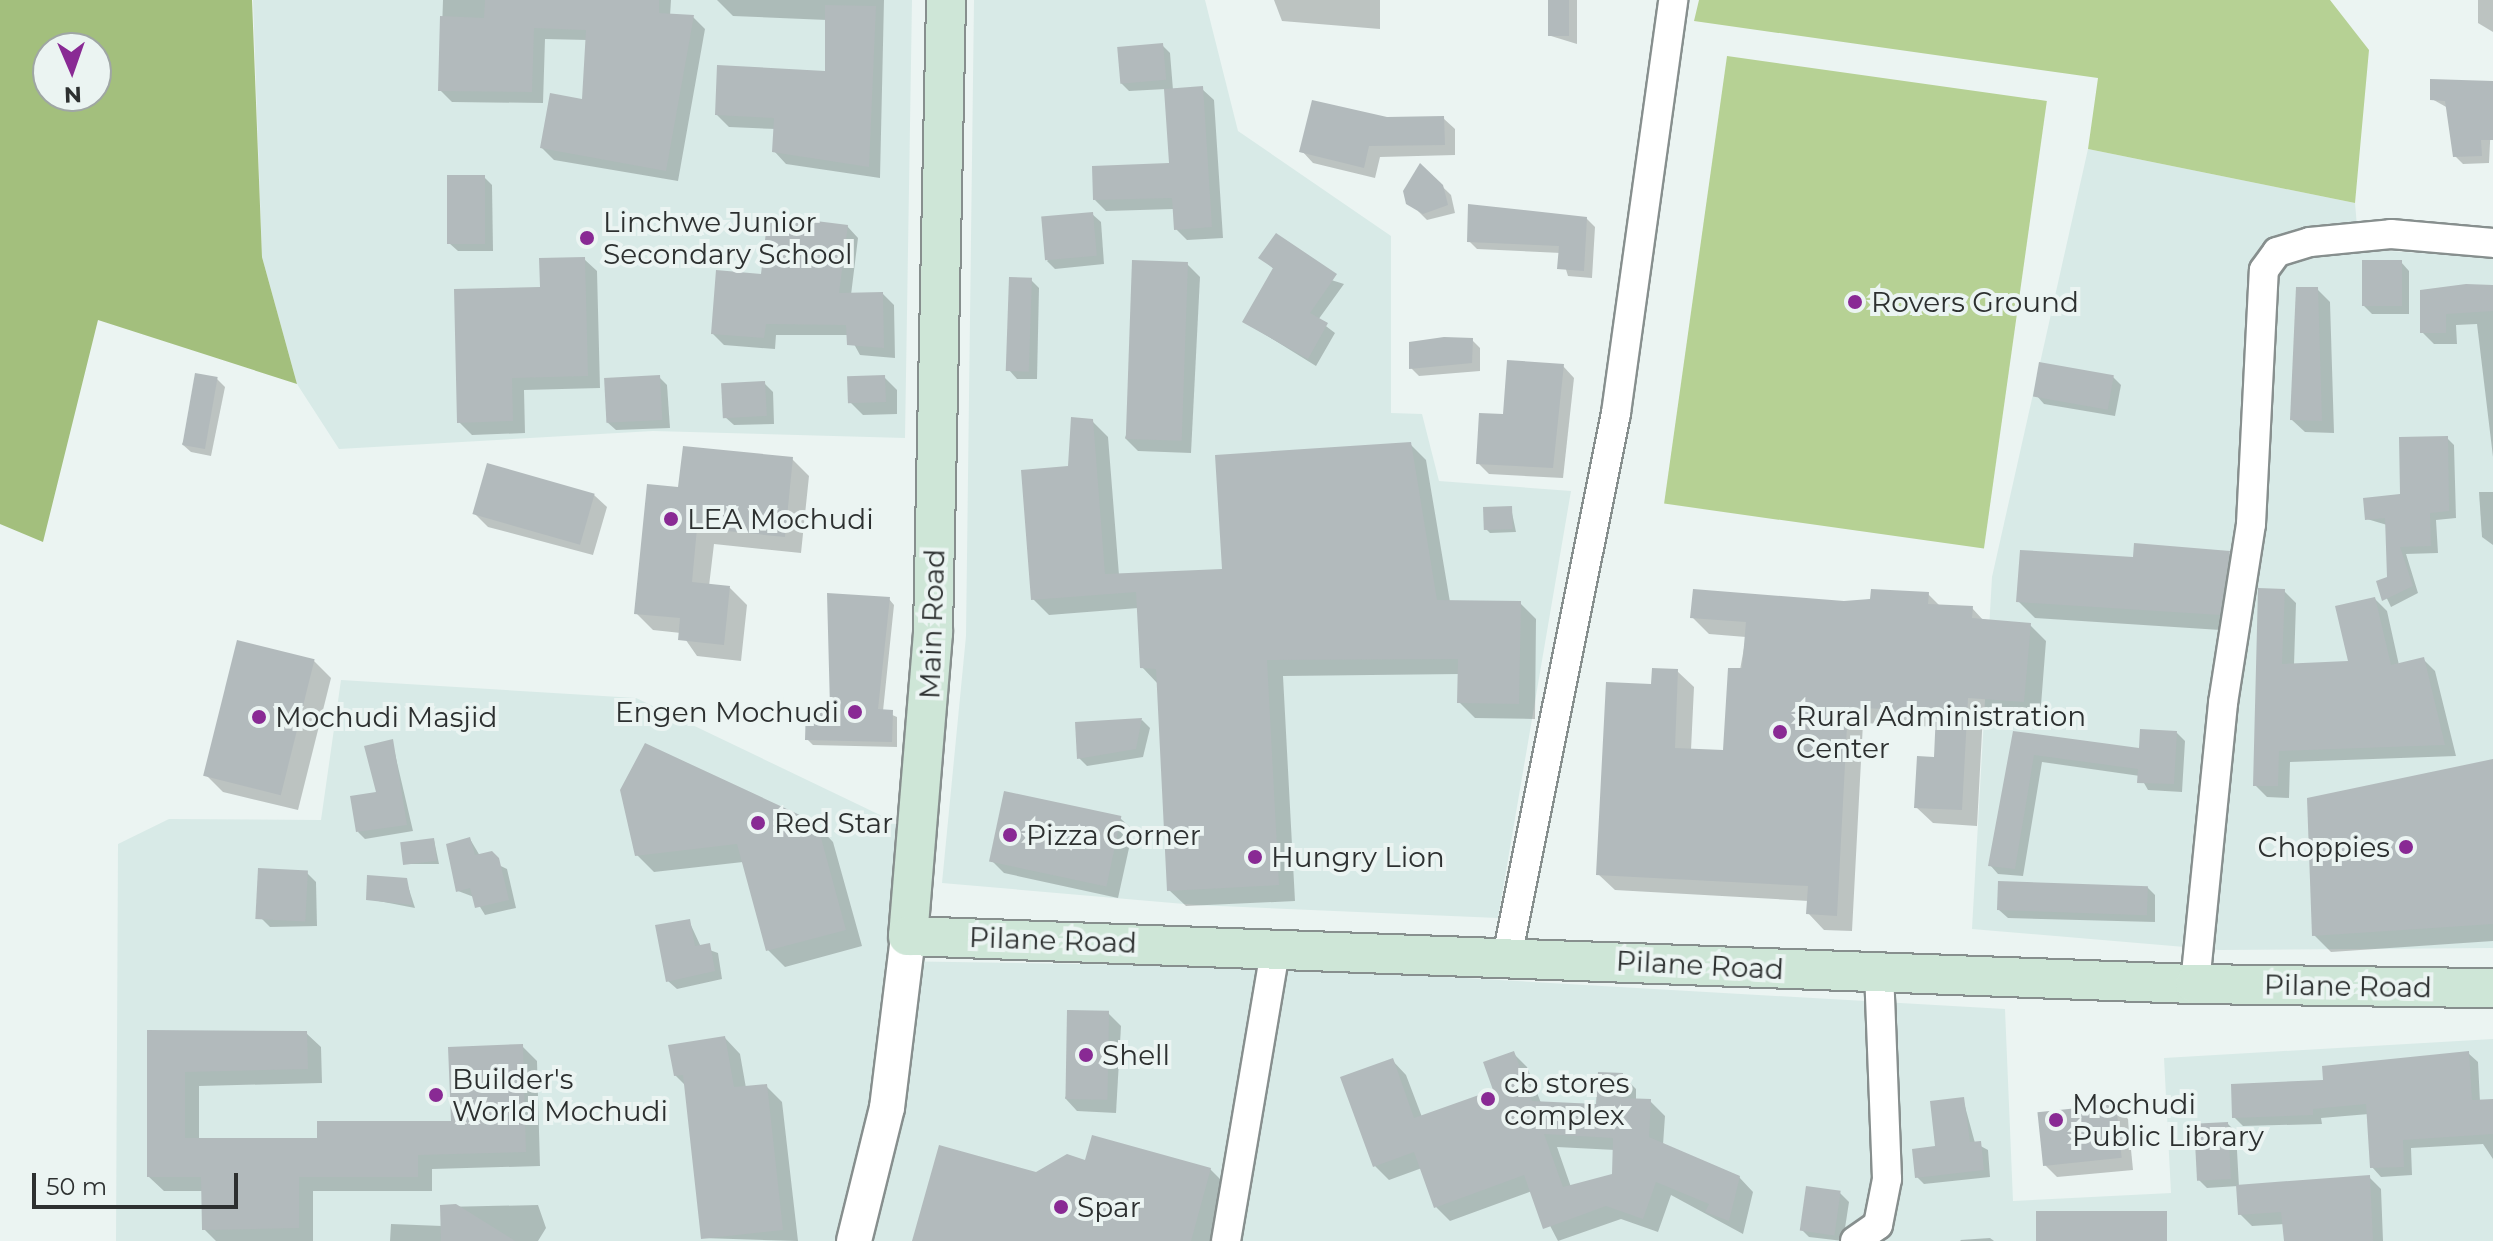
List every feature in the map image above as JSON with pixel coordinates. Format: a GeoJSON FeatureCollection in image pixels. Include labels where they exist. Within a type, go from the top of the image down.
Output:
{"type":"FeatureCollection","features":[{"type":"Feature","properties":{"kind":"main road","name":"Main Road"},"geometry":{"type":"LineString","coordinates":[[908,936],[933,633],[946,0]]}},
{"type":"Feature","properties":{"kind":"main road","name":"Pilane Road"},"geometry":{"type":"LineString","coordinates":[[908,936],[1276,946],[2195,984],[2493,988]]}},
{"type":"Feature","properties":{"kind":"street"},"geometry":{"type":"LineString","coordinates":[[1507,957],[1616,413],[1673,0]]}},
{"type":"Feature","properties":{"kind":"street"},"geometry":{"type":"LineString","coordinates":[[2195,984],[2223,703],[2251,524],[2264,270],[2277,252],[2310,242],[2391,234],[2493,243]]}},
{"type":"Feature","properties":{"kind":"street","name":"Main Road"},"geometry":{"type":"LineString","coordinates":[[854,1241],[887,1108],[908,936]]}},
{"type":"Feature","properties":{"kind":"street"},"geometry":{"type":"LineString","coordinates":[[1226,1241],[1276,946]]}},
{"type":"Feature","properties":{"kind":"street"},"geometry":{"type":"LineString","coordinates":[[1855,1241],[1878,1225],[1887,1179],[1879,973]]}},
{"type":"Feature","properties":{"kind":"shaded area","name":"Linchwe Junior Secondary School"},"geometry":{"type":"Polygon","coordinates":[[[253,0],[912,0],[905,438],[653,431],[339,449],[297,384],[262,257],[253,0]]]}},
{"type":"Feature","properties":{"kind":"shaded area"},"geometry":{"type":"Polygon","coordinates":[[[974,0],[1205,0],[1238,131],[1391,236],[1391,413],[1422,414],[1439,481],[1571,491],[1498,918],[1196,905],[942,883],[966,636],[974,0]]]}},
{"type":"Feature","properties":{"kind":"shaded area"},"geometry":{"type":"Polygon","coordinates":[[[2088,149],[2355,203],[2359,249],[2493,258],[2493,948],[2220,950],[1972,929],[1992,577],[2088,149]]]}},
{"type":"Feature","properties":{"kind":"shaded area"},"geometry":{"type":"Polygon","coordinates":[[[341,680],[636,698],[903,826],[889,961],[1271,967],[2005,1009],[2013,1201],[2171,1193],[2164,1058],[2493,1039],[2493,1241],[116,1241],[118,844],[169,819],[321,820],[341,680]]]}},
{"type":"Feature","properties":{"kind":"green space"},"geometry":{"type":"Polygon","coordinates":[[[0,0],[252,0],[262,257],[297,384],[98,320],[43,542],[0,524],[0,0]]]}},
{"type":"Feature","properties":{"kind":"green space"},"geometry":{"type":"Polygon","coordinates":[[[1699,0],[2330,0],[2369,50],[2355,203],[2088,149],[2098,78],[1694,21],[1699,0]]]}},
{"type":"Feature","properties":{"kind":"green space","name":"Rovers Ground"},"geometry":{"type":"Polygon","coordinates":[[[1727,56],[2047,101],[1984,549],[1664,504],[1727,56]]]}},
{"type":"Feature","properties":{"kind":"building"},"geometry":{"type":"Polygon","coordinates":[[[485,0],[659,0],[659,13],[694,15],[666,171],[540,148],[550,93],[582,99],[586,30],[534,28],[532,92],[438,91],[440,16],[484,18],[485,0]]]}},
{"type":"Feature","properties":{"kind":"building"},"geometry":{"type":"Polygon","coordinates":[[[1548,0],[1569,0],[1569,36],[1548,36],[1548,0]]]}},
{"type":"Feature","properties":{"kind":"building"},"geometry":{"type":"Polygon","coordinates":[[[825,5],[876,6],[869,167],[772,152],[774,118],[715,115],[717,65],[825,71],[825,5]]]}},
{"type":"Feature","properties":{"kind":"building"},"geometry":{"type":"Polygon","coordinates":[[[1163,43],[1166,80],[1120,84],[1117,47],[1163,43]]]}},
{"type":"Feature","properties":{"kind":"building"},"geometry":{"type":"Polygon","coordinates":[[[2430,79],[2493,81],[2493,140],[2481,140],[2482,156],[2453,157],[2445,101],[2430,100],[2430,79]]]}},
{"type":"Feature","properties":{"kind":"building"},"geometry":{"type":"Polygon","coordinates":[[[1203,86],[1212,227],[1174,230],[1172,198],[1093,200],[1092,166],[1169,163],[1164,89],[1203,86]]]}},
{"type":"Feature","properties":{"kind":"building"},"geometry":{"type":"Polygon","coordinates":[[[1312,100],[1387,117],[1444,116],[1445,145],[1369,146],[1364,168],[1299,152],[1312,100]]]}},
{"type":"Feature","properties":{"kind":"building"},"geometry":{"type":"Polygon","coordinates":[[[1420,163],[1443,185],[1448,205],[1423,214],[1406,204],[1403,191],[1420,163]]]}},
{"type":"Feature","properties":{"kind":"building"},"geometry":{"type":"Polygon","coordinates":[[[447,175],[485,175],[485,244],[447,244],[447,175]]]}},
{"type":"Feature","properties":{"kind":"building"},"geometry":{"type":"Polygon","coordinates":[[[1468,204],[1587,217],[1584,271],[1557,269],[1559,246],[1467,242],[1468,204]]]}},
{"type":"Feature","properties":{"kind":"building"},"geometry":{"type":"Polygon","coordinates":[[[1093,212],[1097,256],[1045,260],[1041,217],[1093,212]]]}},
{"type":"Feature","properties":{"kind":"building"},"geometry":{"type":"Polygon","coordinates":[[[768,215],[848,225],[839,293],[883,292],[884,348],[847,345],[846,325],[766,324],[764,338],[711,334],[716,270],[761,274],[768,215]]]}},
{"type":"Feature","properties":{"kind":"building"},"geometry":{"type":"Polygon","coordinates":[[[1276,233],[1337,274],[1310,313],[1328,323],[1308,359],[1242,322],[1273,268],[1258,258],[1276,233]]]}},
{"type":"Feature","properties":{"kind":"building"},"geometry":{"type":"Polygon","coordinates":[[[585,257],[588,376],[512,378],[513,421],[457,423],[454,289],[540,287],[539,258],[585,257]]]}},
{"type":"Feature","properties":{"kind":"building"},"geometry":{"type":"Polygon","coordinates":[[[1132,260],[1188,262],[1182,441],[1126,439],[1132,260]]]}},
{"type":"Feature","properties":{"kind":"building"},"geometry":{"type":"Polygon","coordinates":[[[2362,260],[2402,260],[2402,306],[2362,306],[2362,260]]]}},
{"type":"Feature","properties":{"kind":"building"},"geometry":{"type":"Polygon","coordinates":[[[1009,277],[1032,278],[1029,372],[1006,371],[1009,277]]]}},
{"type":"Feature","properties":{"kind":"building"},"geometry":{"type":"Polygon","coordinates":[[[2466,284],[2493,285],[2493,311],[2446,314],[2446,333],[2420,333],[2420,290],[2466,284]]]}},
{"type":"Feature","properties":{"kind":"building"},"geometry":{"type":"Polygon","coordinates":[[[2296,287],[2318,287],[2322,421],[2290,420],[2296,287]]]}},
{"type":"Feature","properties":{"kind":"building"},"geometry":{"type":"Polygon","coordinates":[[[1444,337],[1473,338],[1472,363],[1409,369],[1409,342],[1444,337]]]}},
{"type":"Feature","properties":{"kind":"building"},"geometry":{"type":"Polygon","coordinates":[[[1507,360],[1564,364],[1553,468],[1476,464],[1479,413],[1503,414],[1507,360]]]}},
{"type":"Feature","properties":{"kind":"building"},"geometry":{"type":"Polygon","coordinates":[[[2039,362],[2114,375],[2108,410],[2033,396],[2039,362]]]}},
{"type":"Feature","properties":{"kind":"building"},"geometry":{"type":"Polygon","coordinates":[[[195,373],[218,377],[205,449],[182,445],[195,373]]]}},
{"type":"Feature","properties":{"kind":"building"},"geometry":{"type":"Polygon","coordinates":[[[660,375],[662,420],[606,423],[604,378],[660,375]]]}},
{"type":"Feature","properties":{"kind":"building"},"geometry":{"type":"Polygon","coordinates":[[[885,375],[886,402],[848,403],[847,376],[885,375]]]}},
{"type":"Feature","properties":{"kind":"building"},"geometry":{"type":"Polygon","coordinates":[[[765,381],[767,416],[723,418],[721,383],[765,381]]]}},
{"type":"Feature","properties":{"kind":"building"},"geometry":{"type":"Polygon","coordinates":[[[1071,417],[1093,419],[1105,574],[1222,569],[1215,455],[1411,442],[1437,600],[1521,601],[1519,704],[1457,703],[1458,659],[1267,660],[1279,885],[1167,891],[1156,669],[1140,668],[1136,592],[1031,600],[1021,470],[1068,466],[1071,417]]]}},
{"type":"Feature","properties":{"kind":"building"},"geometry":{"type":"Polygon","coordinates":[[[2448,436],[2449,511],[2430,513],[2431,546],[2400,547],[2413,586],[2382,601],[2376,581],[2387,577],[2385,518],[2365,520],[2363,498],[2400,494],[2399,437],[2448,436]]]}},
{"type":"Feature","properties":{"kind":"building"},"geometry":{"type":"Polygon","coordinates":[[[683,446],[793,457],[785,537],[697,528],[692,582],[730,586],[724,645],[678,640],[680,618],[634,614],[647,484],[678,487],[683,446]]]}},
{"type":"Feature","properties":{"kind":"building"},"geometry":{"type":"Polygon","coordinates":[[[487,463],[595,494],[580,545],[472,514],[487,463]]]}},
{"type":"Feature","properties":{"kind":"building"},"geometry":{"type":"Polygon","coordinates":[[[1512,506],[1513,529],[1484,530],[1483,507],[1512,506]]]}},
{"type":"Feature","properties":{"kind":"building"},"geometry":{"type":"Polygon","coordinates":[[[2134,543],[2230,551],[2220,615],[2016,602],[2020,550],[2133,557],[2134,543]]]}},
{"type":"Feature","properties":{"kind":"building"},"geometry":{"type":"Polygon","coordinates":[[[2258,588],[2285,589],[2282,664],[2348,661],[2335,606],[2375,597],[2391,665],[2424,657],[2445,745],[2279,751],[2278,786],[2253,786],[2258,588]]]}},
{"type":"Feature","properties":{"kind":"building"},"geometry":{"type":"Polygon","coordinates":[[[1693,589],[1844,601],[1870,599],[1871,589],[1929,592],[1928,604],[1973,606],[1972,618],[2031,623],[2024,702],[1968,698],[1962,810],[1914,808],[1917,756],[1934,757],[1936,712],[1848,707],[1837,916],[1806,914],[1808,886],[1596,875],[1606,682],[1651,684],[1652,668],[1678,669],[1675,748],[1723,750],[1728,668],[1742,668],[1746,622],[1690,618],[1693,589]]]}},
{"type":"Feature","properties":{"kind":"building"},"geometry":{"type":"Polygon","coordinates":[[[827,593],[890,597],[878,709],[893,710],[892,742],[805,740],[806,707],[830,708],[827,593]]]}},
{"type":"Feature","properties":{"kind":"building","name":"Mochudi Masjid"},"geometry":{"type":"Polygon","coordinates":[[[237,640],[315,659],[281,795],[203,776],[237,640]]]}},
{"type":"Feature","properties":{"kind":"building"},"geometry":{"type":"Polygon","coordinates":[[[1142,718],[1136,749],[1077,759],[1075,722],[1142,718]]]}},
{"type":"Feature","properties":{"kind":"building"},"geometry":{"type":"Polygon","coordinates":[[[2140,729],[2177,731],[2174,784],[2137,783],[2138,769],[2034,755],[2015,869],[1988,866],[2013,731],[2139,748],[2140,729]]]}},
{"type":"Feature","properties":{"kind":"building"},"geometry":{"type":"Polygon","coordinates":[[[393,739],[407,825],[356,832],[350,796],[376,792],[364,746],[393,739]]]}},
{"type":"Feature","properties":{"kind":"building"},"geometry":{"type":"Polygon","coordinates":[[[645,743],[817,823],[846,930],[766,951],[737,844],[635,856],[620,790],[645,743]]]}},
{"type":"Feature","properties":{"kind":"building"},"geometry":{"type":"Polygon","coordinates":[[[2493,759],[2493,924],[2312,936],[2307,798],[2493,759]]]}},
{"type":"Feature","properties":{"kind":"building"},"geometry":{"type":"Polygon","coordinates":[[[1004,791],[1121,816],[1106,886],[989,861],[1004,791]]]}},
{"type":"Feature","properties":{"kind":"building"},"geometry":{"type":"Polygon","coordinates":[[[470,837],[475,855],[492,851],[499,858],[509,900],[475,908],[470,888],[456,892],[446,844],[470,837]]]}},
{"type":"Feature","properties":{"kind":"building"},"geometry":{"type":"Polygon","coordinates":[[[434,838],[437,861],[403,865],[400,842],[434,838]]]}},
{"type":"Feature","properties":{"kind":"building"},"geometry":{"type":"Polygon","coordinates":[[[258,868],[308,871],[305,922],[255,919],[258,868]]]}},
{"type":"Feature","properties":{"kind":"building"},"geometry":{"type":"Polygon","coordinates":[[[367,875],[407,878],[412,905],[366,900],[367,875]]]}},
{"type":"Feature","properties":{"kind":"building"},"geometry":{"type":"Polygon","coordinates":[[[1998,881],[2148,886],[2147,915],[1997,910],[1998,881]]]}},
{"type":"Feature","properties":{"kind":"building"},"geometry":{"type":"Polygon","coordinates":[[[690,919],[695,946],[710,943],[715,971],[666,982],[655,925],[690,919]]]}},
{"type":"Feature","properties":{"kind":"building","name":"Shell"},"geometry":{"type":"Polygon","coordinates":[[[1067,1010],[1109,1011],[1107,1100],[1065,1099],[1067,1010]]]}},
{"type":"Feature","properties":{"kind":"building"},"geometry":{"type":"Polygon","coordinates":[[[147,1030],[307,1031],[308,1069],[185,1072],[185,1138],[317,1138],[317,1121],[451,1121],[448,1047],[523,1044],[526,1152],[418,1155],[418,1177],[299,1177],[299,1228],[202,1230],[201,1177],[147,1177],[147,1030]]]}},
{"type":"Feature","properties":{"kind":"building"},"geometry":{"type":"Polygon","coordinates":[[[725,1036],[734,1087],[767,1084],[783,1230],[701,1239],[683,1075],[674,1076],[668,1045],[725,1036]]]}},
{"type":"Feature","properties":{"kind":"building"},"geometry":{"type":"Polygon","coordinates":[[[1514,1051],[1532,1101],[1596,1104],[1598,1072],[1623,1073],[1622,1098],[1651,1099],[1649,1137],[1740,1176],[1729,1221],[1705,1212],[1709,1204],[1656,1182],[1643,1219],[1606,1206],[1543,1229],[1524,1175],[1434,1208],[1414,1152],[1373,1167],[1340,1077],[1393,1058],[1414,1118],[1493,1090],[1483,1062],[1514,1051]],[[1544,1134],[1563,1187],[1612,1174],[1613,1138],[1544,1134]]]}},
{"type":"Feature","properties":{"kind":"building"},"geometry":{"type":"Polygon","coordinates":[[[2469,1051],[2472,1100],[2493,1099],[2493,1134],[2403,1140],[2404,1167],[2370,1168],[2366,1104],[2313,1109],[2313,1115],[2232,1118],[2231,1084],[2323,1080],[2322,1066],[2469,1051]]]}},
{"type":"Feature","properties":{"kind":"building"},"geometry":{"type":"Polygon","coordinates":[[[1964,1097],[1970,1142],[1981,1141],[1984,1170],[1915,1178],[1912,1149],[1935,1146],[1930,1101],[1964,1097]]]}},
{"type":"Feature","properties":{"kind":"building"},"geometry":{"type":"Polygon","coordinates":[[[2116,1104],[2122,1158],[2043,1166],[2037,1112],[2116,1104]]]}},
{"type":"Feature","properties":{"kind":"building"},"geometry":{"type":"Polygon","coordinates":[[[2228,1122],[2231,1179],[2197,1181],[2194,1124],[2228,1122]]]}},
{"type":"Feature","properties":{"kind":"building","name":"Spar"},"geometry":{"type":"Polygon","coordinates":[[[1092,1135],[1211,1168],[1191,1241],[912,1241],[939,1145],[1036,1172],[1067,1154],[1085,1160],[1092,1135]]]}},
{"type":"Feature","properties":{"kind":"building"},"geometry":{"type":"Polygon","coordinates":[[[2370,1175],[2373,1241],[2284,1241],[2281,1212],[2238,1215],[2236,1185],[2370,1175]]]}},
{"type":"Feature","properties":{"kind":"building"},"geometry":{"type":"Polygon","coordinates":[[[1806,1186],[1841,1191],[1834,1235],[1800,1231],[1806,1186]]]}},
{"type":"Feature","properties":{"kind":"building"},"geometry":{"type":"Polygon","coordinates":[[[456,1204],[515,1241],[441,1241],[440,1205],[456,1204]]]}},
{"type":"Feature","properties":{"kind":"building"},"geometry":{"type":"Polygon","coordinates":[[[2036,1211],[2167,1211],[2167,1241],[2036,1241],[2036,1211]]]}},
{"type":"Feature","properties":{"kind":"place","name":"Linchwe Junior Secondary School"},"geometry":{"type":"Point","coordinates":[587,238]}},
{"type":"Feature","properties":{"kind":"place","name":"Rovers Ground"},"geometry":{"type":"Point","coordinates":[1855,302]}},
{"type":"Feature","properties":{"kind":"place","name":"LEA Mochudi"},"geometry":{"type":"Point","coordinates":[671,519]}},
{"type":"Feature","properties":{"kind":"place","name":"Engen Mochudi"},"geometry":{"type":"Point","coordinates":[855,712]}},
{"type":"Feature","properties":{"kind":"place","name":"Mochudi Masjid"},"geometry":{"type":"Point","coordinates":[259,717]}},
{"type":"Feature","properties":{"kind":"place","name":"Rural Administration Center"},"geometry":{"type":"Point","coordinates":[1780,732]}},
{"type":"Feature","properties":{"kind":"place","name":"Red Star"},"geometry":{"type":"Point","coordinates":[758,823]}},
{"type":"Feature","properties":{"kind":"place","name":"Pizza Corner"},"geometry":{"type":"Point","coordinates":[1010,835]}},
{"type":"Feature","properties":{"kind":"place","name":"Choppies"},"geometry":{"type":"Point","coordinates":[2406,847]}},
{"type":"Feature","properties":{"kind":"place","name":"Hungry Lion"},"geometry":{"type":"Point","coordinates":[1255,857]}},
{"type":"Feature","properties":{"kind":"place","name":"Shell"},"geometry":{"type":"Point","coordinates":[1086,1055]}},
{"type":"Feature","properties":{"kind":"place","name":"Builder's World Mochudi"},"geometry":{"type":"Point","coordinates":[436,1095]}},
{"type":"Feature","properties":{"kind":"place","name":"cb stores complex"},"geometry":{"type":"Point","coordinates":[1488,1099]}},
{"type":"Feature","properties":{"kind":"place","name":"Mochudi Public Library"},"geometry":{"type":"Point","coordinates":[2056,1120]}},
{"type":"Feature","properties":{"kind":"place","name":"Spar"},"geometry":{"type":"Point","coordinates":[1061,1207]}}]}
